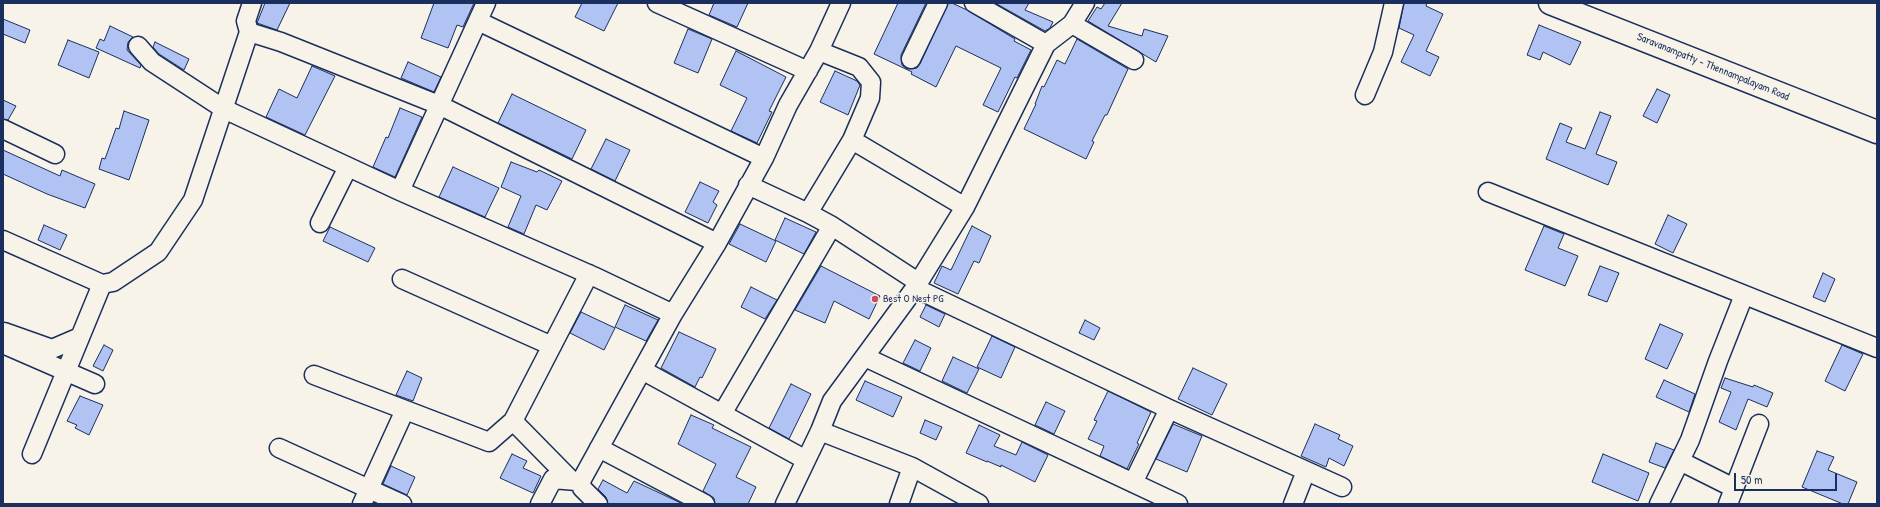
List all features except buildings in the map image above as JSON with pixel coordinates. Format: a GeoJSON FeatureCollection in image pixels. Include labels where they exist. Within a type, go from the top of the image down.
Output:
{"type":"FeatureCollection","features":[{"type":"Feature","properties":{"kind":"main road","name":"Saravanampatty - Thennampalayam Road"},"geometry":{"type":"LineString","coordinates":[[1550,3],[1877,132]]}},
{"type":"Feature","properties":{"kind":"street"},"geometry":{"type":"LineString","coordinates":[[3,240],[102,284],[113,282],[158,252],[193,200],[250,32],[246,21],[252,3]]}},
{"type":"Feature","properties":{"kind":"street"},"geometry":{"type":"LineString","coordinates":[[400,192],[438,105],[486,3]]}},
{"type":"Feature","properties":{"kind":"street"},"geometry":{"type":"LineString","coordinates":[[657,3],[808,71]]}},
{"type":"Feature","properties":{"kind":"street"},"geometry":{"type":"LineString","coordinates":[[576,481],[599,448],[673,314],[717,243],[764,158],[788,105],[819,51],[841,3]]}},
{"type":"Feature","properties":{"kind":"street"},"geometry":{"type":"LineString","coordinates":[[911,59],[938,3]]}},
{"type":"Feature","properties":{"kind":"street"},"geometry":{"type":"LineString","coordinates":[[974,3],[1046,44]]}},
{"type":"Feature","properties":{"kind":"street"},"geometry":{"type":"LineString","coordinates":[[786,504],[820,431],[832,401],[917,285],[965,207],[1046,44],[1072,24],[1085,3]]}},
{"type":"Feature","properties":{"kind":"street"},"geometry":{"type":"LineString","coordinates":[[1365,95],[1383,52],[1394,3]]}},
{"type":"Feature","properties":{"kind":"street"},"geometry":{"type":"LineString","coordinates":[[478,21],[764,158]]}},
{"type":"Feature","properties":{"kind":"street"},"geometry":{"type":"LineString","coordinates":[[1072,24],[1134,60]]}},
{"type":"Feature","properties":{"kind":"street"},"geometry":{"type":"LineString","coordinates":[[250,32],[281,42],[438,105],[717,243]]}},
{"type":"Feature","properties":{"kind":"street"},"geometry":{"type":"LineString","coordinates":[[138,46],[152,62],[224,109],[400,192],[589,274],[673,314]]}},
{"type":"Feature","properties":{"kind":"street"},"geometry":{"type":"LineString","coordinates":[[808,213],[852,140],[870,98],[871,82],[859,67],[819,51]]}},
{"type":"Feature","properties":{"kind":"street"},"geometry":{"type":"LineString","coordinates":[[3,130],[55,154]]}},
{"type":"Feature","properties":{"kind":"street"},"geometry":{"type":"LineString","coordinates":[[852,140],[965,207]]}},
{"type":"Feature","properties":{"kind":"street"},"geometry":{"type":"LineString","coordinates":[[320,223],[348,167]]}},
{"type":"Feature","properties":{"kind":"street"},"geometry":{"type":"LineString","coordinates":[[748,185],[832,226],[917,285],[1169,409],[1342,487]]}},
{"type":"Feature","properties":{"kind":"street"},"geometry":{"type":"LineString","coordinates":[[1488,192],[1877,348]]}},
{"type":"Feature","properties":{"kind":"street"},"geometry":{"type":"LineString","coordinates":[[722,414],[832,226]]}},
{"type":"Feature","properties":{"kind":"street"},"geometry":{"type":"LineString","coordinates":[[314,375],[489,442],[513,421],[589,274]]}},
{"type":"Feature","properties":{"kind":"street"},"geometry":{"type":"LineString","coordinates":[[402,279],[552,346]]}},
{"type":"Feature","properties":{"kind":"street"},"geometry":{"type":"LineString","coordinates":[[32,454],[102,284]]}},
{"type":"Feature","properties":{"kind":"street"},"geometry":{"type":"LineString","coordinates":[[1659,504],[1690,440],[1718,361],[1744,295]]}},
{"type":"Feature","properties":{"kind":"street"},"geometry":{"type":"LineString","coordinates":[[3,332],[52,349],[80,338]]}},
{"type":"Feature","properties":{"kind":"street"},"geometry":{"type":"LineString","coordinates":[[3,344],[96,384]]}},
{"type":"Feature","properties":{"kind":"street"},"geometry":{"type":"LineString","coordinates":[[865,357],[1178,504]]}},
{"type":"Feature","properties":{"kind":"street"},"geometry":{"type":"LineString","coordinates":[[642,370],[806,460]]}},
{"type":"Feature","properties":{"kind":"street"},"geometry":{"type":"LineString","coordinates":[[1133,483],[1169,409]]}},
{"type":"Feature","properties":{"kind":"street"},"geometry":{"type":"LineString","coordinates":[[366,496],[404,410]]}},
{"type":"Feature","properties":{"kind":"street"},"geometry":{"type":"LineString","coordinates":[[513,421],[598,504]]}},
{"type":"Feature","properties":{"kind":"street"},"geometry":{"type":"LineString","coordinates":[[1680,461],[1731,496],[1759,424]]}},
{"type":"Feature","properties":{"kind":"street"},"geometry":{"type":"LineString","coordinates":[[820,431],[912,467],[979,504]]}},
{"type":"Feature","properties":{"kind":"street"},"geometry":{"type":"LineString","coordinates":[[279,448],[366,496],[402,504]]}},
{"type":"Feature","properties":{"kind":"street"},"geometry":{"type":"LineString","coordinates":[[599,448],[705,504]]}},
{"type":"Feature","properties":{"kind":"street"},"geometry":{"type":"LineString","coordinates":[[899,504],[912,467]]}},
{"type":"Feature","properties":{"kind":"street"},"geometry":{"type":"LineString","coordinates":[[1294,504],[1306,471]]}},
{"type":"Feature","properties":{"kind":"street"},"geometry":{"type":"LineString","coordinates":[[540,504],[553,479],[576,481]]}},
{"type":"Feature","properties":{"kind":"place","name":"Best O Nest PG"},"geometry":{"type":"Point","coordinates":[875,299]}}]}
